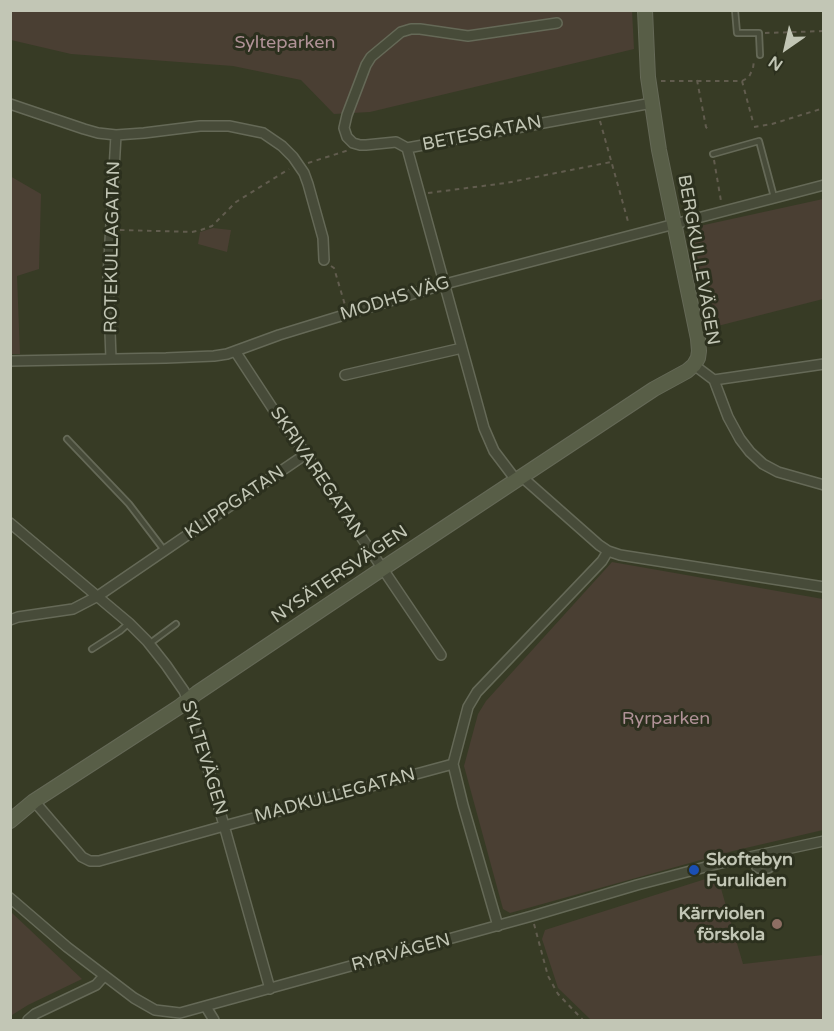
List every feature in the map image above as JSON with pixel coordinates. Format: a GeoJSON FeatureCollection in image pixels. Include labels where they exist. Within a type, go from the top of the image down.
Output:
{"type":"FeatureCollection","features":[{"type":"Feature","properties":{"kind":"street","name":"BERGKULLEVÄGEN"},"geometry":{"type":"LineString","coordinates":[[645,10],[648,77],[659,150],[698,339],[698,358],[694,365],[714,380]]}},
{"type":"Feature","properties":{"kind":"street"},"geometry":{"type":"LineString","coordinates":[[356,144],[349,141],[345,128],[347,115],[366,65],[370,57],[401,32],[420,29],[468,36],[557,22]]}},
{"type":"Feature","properties":{"kind":"street","name":"BETESGATAN"},"geometry":{"type":"LineString","coordinates":[[356,144],[366,146],[396,142],[407,148],[652,103]]}},
{"type":"Feature","properties":{"kind":"street"},"geometry":{"type":"LineString","coordinates":[[10,104],[98,133],[144,134],[200,126],[229,126],[262,133],[282,146],[300,165],[308,184],[323,238],[324,260]]}},
{"type":"Feature","properties":{"kind":"street","name":"ROTEKULLAGATAN"},"geometry":{"type":"LineString","coordinates":[[111,359],[108,277],[116,135]]}},
{"type":"Feature","properties":{"kind":"street"},"geometry":{"type":"LineString","coordinates":[[407,148],[484,428],[494,451],[519,478],[608,551],[632,557],[824,587]]}},
{"type":"Feature","properties":{"kind":"street","name":"MODHS VÄG"},"geometry":{"type":"LineString","coordinates":[[10,361],[214,356],[445,284],[824,185]]}},
{"type":"Feature","properties":{"kind":"street"},"geometry":{"type":"LineString","coordinates":[[345,375],[462,348]]}},
{"type":"Feature","properties":{"kind":"street","name":"SKRIVAREGATAN"},"geometry":{"type":"LineString","coordinates":[[235,351],[441,655]]}},
{"type":"Feature","properties":{"kind":"street"},"geometry":{"type":"LineString","coordinates":[[824,364],[714,380],[729,417],[740,439],[750,452],[763,464],[778,472],[824,485]]}},
{"type":"Feature","properties":{"kind":"street","name":"NYSÄTERSVÄGEN"},"geometry":{"type":"LineString","coordinates":[[10,821],[34,801],[189,700],[382,569],[654,389],[694,365]]}},
{"type":"Feature","properties":{"kind":"street","name":"KLIPPGATAN"},"geometry":{"type":"LineString","coordinates":[[10,620],[73,609],[98,596],[306,454]]}},
{"type":"Feature","properties":{"kind":"street","name":"SYLTEVÄGEN"},"geometry":{"type":"LineString","coordinates":[[10,523],[129,623],[166,664],[189,700],[271,991]]}},
{"type":"Feature","properties":{"kind":"street"},"geometry":{"type":"LineString","coordinates":[[498,926],[453,764],[468,707],[477,692],[602,561],[608,551]]}},
{"type":"Feature","properties":{"kind":"street","name":"MADKULLEGATAN"},"geometry":{"type":"LineString","coordinates":[[34,801],[82,856],[90,861],[99,861],[453,764]]}},
{"type":"Feature","properties":{"kind":"street","name":"RYRVÄGEN"},"geometry":{"type":"LineString","coordinates":[[10,898],[67,947],[134,998],[156,1010],[180,1013],[271,991],[694,870],[824,841]]}},
{"type":"Feature","properties":{"kind":"street"},"geometry":{"type":"LineString","coordinates":[[28,1020],[35,1014],[96,985],[104,976]]}},
{"type":"Feature","properties":{"kind":"street"},"geometry":{"type":"LineString","coordinates":[[206,1007],[214,1020]]}},
{"type":"Feature","properties":{"kind":"lane"},"geometry":{"type":"LineString","coordinates":[[735,10],[737,33],[759,33],[760,56]]}},
{"type":"Feature","properties":{"kind":"lane"},"geometry":{"type":"LineString","coordinates":[[713,154],[759,141],[774,197]]}},
{"type":"Feature","properties":{"kind":"lane"},"geometry":{"type":"LineString","coordinates":[[67,439],[129,504],[164,551]]}},
{"type":"Feature","properties":{"kind":"lane"},"geometry":{"type":"LineString","coordinates":[[92,649],[129,623]]}},
{"type":"Feature","properties":{"kind":"lane"},"geometry":{"type":"LineString","coordinates":[[149,644],[176,624]]}},
{"type":"Feature","properties":{"kind":"lane"},"geometry":{"type":"LineString","coordinates":[[751,857],[755,868],[763,871],[769,870],[773,867],[772,853]]}},
{"type":"Feature","properties":{"kind":"path"},"geometry":{"type":"LineString","coordinates":[[759,33],[824,31]]}},
{"type":"Feature","properties":{"kind":"path"},"geometry":{"type":"LineString","coordinates":[[656,81],[742,81],[748,77],[755,58],[760,56]]}},
{"type":"Feature","properties":{"kind":"path"},"geometry":{"type":"LineString","coordinates":[[697,80],[706,127],[709,131]]}},
{"type":"Feature","properties":{"kind":"path"},"geometry":{"type":"LineString","coordinates":[[742,81],[753,122]]}},
{"type":"Feature","properties":{"kind":"path"},"geometry":{"type":"LineString","coordinates":[[754,127],[772,124],[824,108]]}},
{"type":"Feature","properties":{"kind":"path"},"geometry":{"type":"LineString","coordinates":[[598,112],[632,234]]}},
{"type":"Feature","properties":{"kind":"path"},"geometry":{"type":"LineString","coordinates":[[111,230],[192,232],[201,230],[212,226],[237,202],[293,166],[348,151],[356,144]]}},
{"type":"Feature","properties":{"kind":"path"},"geometry":{"type":"LineString","coordinates":[[713,154],[722,207]]}},
{"type":"Feature","properties":{"kind":"path"},"geometry":{"type":"LineString","coordinates":[[420,194],[506,183],[611,162]]}},
{"type":"Feature","properties":{"kind":"path"},"geometry":{"type":"LineString","coordinates":[[324,260],[334,268],[347,314]]}},
{"type":"Feature","properties":{"kind":"path"},"geometry":{"type":"LineString","coordinates":[[532,916],[548,976],[558,994],[583,1020]]}},
{"type":"Feature","properties":{"kind":"green space","name":"Sylteparken"},"geometry":{"type":"Polygon","coordinates":[[[11,10],[632,10],[634,49],[370,112],[334,114],[301,80],[233,66],[71,54],[11,40],[11,10]]]}},
{"type":"Feature","properties":{"kind":"green space"},"geometry":{"type":"Polygon","coordinates":[[[10,176],[41,194],[39,269],[17,276],[20,354],[11,354],[10,176]]]}},
{"type":"Feature","properties":{"kind":"green space"},"geometry":{"type":"Polygon","coordinates":[[[823,199],[823,299],[710,328],[688,238],[690,232],[695,227],[823,199]]]}},
{"type":"Feature","properties":{"kind":"green space"},"geometry":{"type":"Polygon","coordinates":[[[213,228],[231,230],[227,252],[198,244],[200,232],[213,228]]]}},
{"type":"Feature","properties":{"kind":"green space","name":"Ryrparken"},"geometry":{"type":"Polygon","coordinates":[[[612,562],[823,599],[823,830],[733,851],[510,913],[503,909],[464,766],[478,714],[486,701],[612,562]]]}},
{"type":"Feature","properties":{"kind":"green space"},"geometry":{"type":"Polygon","coordinates":[[[718,875],[743,964],[823,955],[823,1020],[591,1020],[558,988],[542,939],[545,930],[718,875]]]}},
{"type":"Feature","properties":{"kind":"green space"},"geometry":{"type":"Polygon","coordinates":[[[11,912],[82,979],[12,1015],[10,1014],[11,912]]]}},
{"type":"Feature","properties":{"kind":"place","name":"Skoftebyn Furuliden"},"geometry":{"type":"Point","coordinates":[694,870]}},
{"type":"Feature","properties":{"kind":"place","name":"Kärrviolen förskola"},"geometry":{"type":"Point","coordinates":[777,924]}}]}
